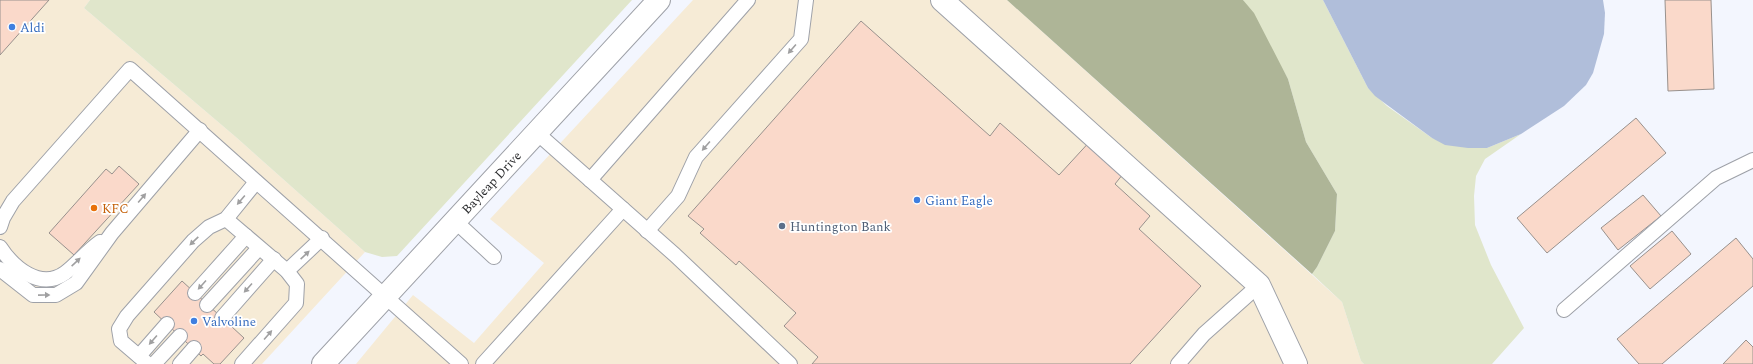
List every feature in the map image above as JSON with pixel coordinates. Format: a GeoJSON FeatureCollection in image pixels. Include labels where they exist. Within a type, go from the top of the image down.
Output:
{"type":"FeatureCollection","features":[{"type":"Feature","properties":{"kind":"street","name":"Bayleap Drive"},"geometry":{"type":"LineString","coordinates":[[323,364],[660,0]]}},
{"type":"Feature","properties":{"kind":"street"},"geometry":{"type":"LineString","coordinates":[[942,0],[1259,285],[1296,364]]}},
{"type":"Feature","properties":{"kind":"lane"},"geometry":{"type":"LineString","coordinates":[[590,180],[748,0]]}},
{"type":"Feature","properties":{"kind":"lane"},"geometry":{"type":"LineString","coordinates":[[647,231],[678,196],[696,158],[801,39],[806,0]]}},
{"type":"Feature","properties":{"kind":"lane"},"geometry":{"type":"LineString","coordinates":[[0,227],[2,218],[13,201],[130,69],[200,130],[256,182],[322,238],[461,364]]}},
{"type":"Feature","properties":{"kind":"lane"},"geometry":{"type":"LineString","coordinates":[[0,269],[33,295],[56,295],[76,283],[112,233],[200,130]]}},
{"type":"Feature","properties":{"kind":"lane"},"geometry":{"type":"LineString","coordinates":[[537,133],[623,209],[790,364]]}},
{"type":"Feature","properties":{"kind":"lane"},"geometry":{"type":"LineString","coordinates":[[1564,310],[1716,178],[1753,160]]}},
{"type":"Feature","properties":{"kind":"lane"},"geometry":{"type":"LineString","coordinates":[[167,324],[143,360],[121,341],[119,329],[127,316],[193,242],[209,227],[226,218],[256,182]]}},
{"type":"Feature","properties":{"kind":"lane"},"geometry":{"type":"LineString","coordinates":[[0,210],[13,201]]}},
{"type":"Feature","properties":{"kind":"lane"},"geometry":{"type":"LineString","coordinates":[[483,364],[623,209]]}},
{"type":"Feature","properties":{"kind":"lane"},"geometry":{"type":"LineString","coordinates":[[226,218],[287,271],[297,284],[296,303],[242,364]]}},
{"type":"Feature","properties":{"kind":"lane"},"geometry":{"type":"LineString","coordinates":[[455,221],[494,257]]}},
{"type":"Feature","properties":{"kind":"lane"},"geometry":{"type":"LineString","coordinates":[[0,247],[10,261],[26,274],[39,279],[53,279],[64,274],[91,248],[112,233]]}},
{"type":"Feature","properties":{"kind":"lane"},"geometry":{"type":"LineString","coordinates":[[195,293],[246,236]]}},
{"type":"Feature","properties":{"kind":"lane"},"geometry":{"type":"LineString","coordinates":[[287,271],[322,238]]}},
{"type":"Feature","properties":{"kind":"lane"},"geometry":{"type":"LineString","coordinates":[[207,305],[259,248]]}},
{"type":"Feature","properties":{"kind":"lane"},"geometry":{"type":"LineString","coordinates":[[222,318],[274,259]]}},
{"type":"Feature","properties":{"kind":"lane"},"geometry":{"type":"LineString","coordinates":[[1184,362],[1204,334],[1259,285]]}},
{"type":"Feature","properties":{"kind":"lane"},"geometry":{"type":"LineString","coordinates":[[154,364],[180,336]]}},
{"type":"Feature","properties":{"kind":"lane"},"geometry":{"type":"LineString","coordinates":[[180,364],[194,348]]}},
{"type":"Feature","properties":{"kind":"shaded area"},"geometry":{"type":"Polygon","coordinates":[[[0,0],[90,0],[84,8],[237,138],[365,252],[262,364],[0,364],[0,0]]]}},
{"type":"Feature","properties":{"kind":"shaded area"},"geometry":{"type":"Polygon","coordinates":[[[693,0],[1007,0],[1342,302],[1361,361],[1364,364],[356,364],[413,295],[474,343],[544,263],[490,219],[693,0]]]}},
{"type":"Feature","properties":{"kind":"green space"},"geometry":{"type":"Polygon","coordinates":[[[90,0],[632,0],[397,256],[382,257],[365,252],[237,138],[84,8],[90,0]]]}},
{"type":"Feature","properties":{"kind":"green space"},"geometry":{"type":"Polygon","coordinates":[[[1007,0],[1243,0],[1254,13],[1288,79],[1306,142],[1337,194],[1335,231],[1312,274],[1007,0]]]}},
{"type":"Feature","properties":{"kind":"green space"},"geometry":{"type":"Polygon","coordinates":[[[1243,0],[1323,0],[1368,88],[1387,106],[1432,138],[1487,148],[1521,134],[1485,159],[1476,176],[1474,196],[1475,225],[1491,265],[1524,328],[1492,364],[1364,364],[1361,361],[1342,302],[1312,274],[1335,231],[1337,194],[1306,142],[1288,79],[1243,0]]]}},
{"type":"Feature","properties":{"kind":"water"},"geometry":{"type":"Polygon","coordinates":[[[1323,0],[1603,0],[1605,13],[1604,34],[1593,73],[1586,85],[1564,106],[1521,134],[1487,148],[1468,148],[1445,145],[1432,138],[1375,96],[1368,88],[1323,0]]]}},
{"type":"Feature","properties":{"kind":"building","name":"Aldi"},"geometry":{"type":"Polygon","coordinates":[[[0,0],[49,0],[0,55],[0,0]]]}},
{"type":"Feature","properties":{"kind":"building"},"geometry":{"type":"Polygon","coordinates":[[[1665,0],[1711,0],[1714,89],[1668,91],[1665,0]]]}},
{"type":"Feature","properties":{"kind":"building","name":"Giant Eagle"},"geometry":{"type":"Polygon","coordinates":[[[861,21],[990,136],[1000,123],[1059,175],[1093,138],[1127,169],[1115,184],[1150,216],[1139,229],[1201,286],[1130,364],[812,364],[818,357],[784,326],[796,313],[739,261],[736,265],[700,233],[704,229],[688,216],[861,21]]]}},
{"type":"Feature","properties":{"kind":"building"},"geometry":{"type":"Polygon","coordinates":[[[1636,118],[1666,153],[1547,253],[1517,218],[1636,118]]]}},
{"type":"Feature","properties":{"kind":"building","name":"KFC"},"geometry":{"type":"Polygon","coordinates":[[[119,166],[139,184],[74,255],[49,233],[106,169],[112,174],[119,166]]]}},
{"type":"Feature","properties":{"kind":"building"},"geometry":{"type":"Polygon","coordinates":[[[1643,195],[1661,216],[1618,250],[1601,228],[1643,195]]]}},
{"type":"Feature","properties":{"kind":"building"},"geometry":{"type":"Polygon","coordinates":[[[1672,231],[1691,254],[1650,289],[1630,266],[1672,231]]]}},
{"type":"Feature","properties":{"kind":"building"},"geometry":{"type":"Polygon","coordinates":[[[1736,238],[1753,259],[1753,286],[1662,364],[1639,364],[1617,339],[1736,238]]]}},
{"type":"Feature","properties":{"kind":"building","name":"Valvoline"},"geometry":{"type":"Polygon","coordinates":[[[182,281],[244,338],[220,364],[214,364],[203,354],[201,356],[154,312],[182,281]]]}},
{"type":"Feature","properties":{"kind":"building"},"geometry":{"type":"Polygon","coordinates":[[[1746,340],[1753,347],[1753,364],[1723,364],[1746,340]]]}},
{"type":"Feature","properties":{"kind":"place","name":"Aldi"},"geometry":{"type":"Point","coordinates":[12,27]}},
{"type":"Feature","properties":{"kind":"place","name":"Giant Eagle"},"geometry":{"type":"Point","coordinates":[917,200]}},
{"type":"Feature","properties":{"kind":"place","name":"KFC"},"geometry":{"type":"Point","coordinates":[94,208]}},
{"type":"Feature","properties":{"kind":"place","name":"Huntington Bank"},"geometry":{"type":"Point","coordinates":[782,226]}},
{"type":"Feature","properties":{"kind":"place","name":"Valvoline"},"geometry":{"type":"Point","coordinates":[194,321]}}]}
